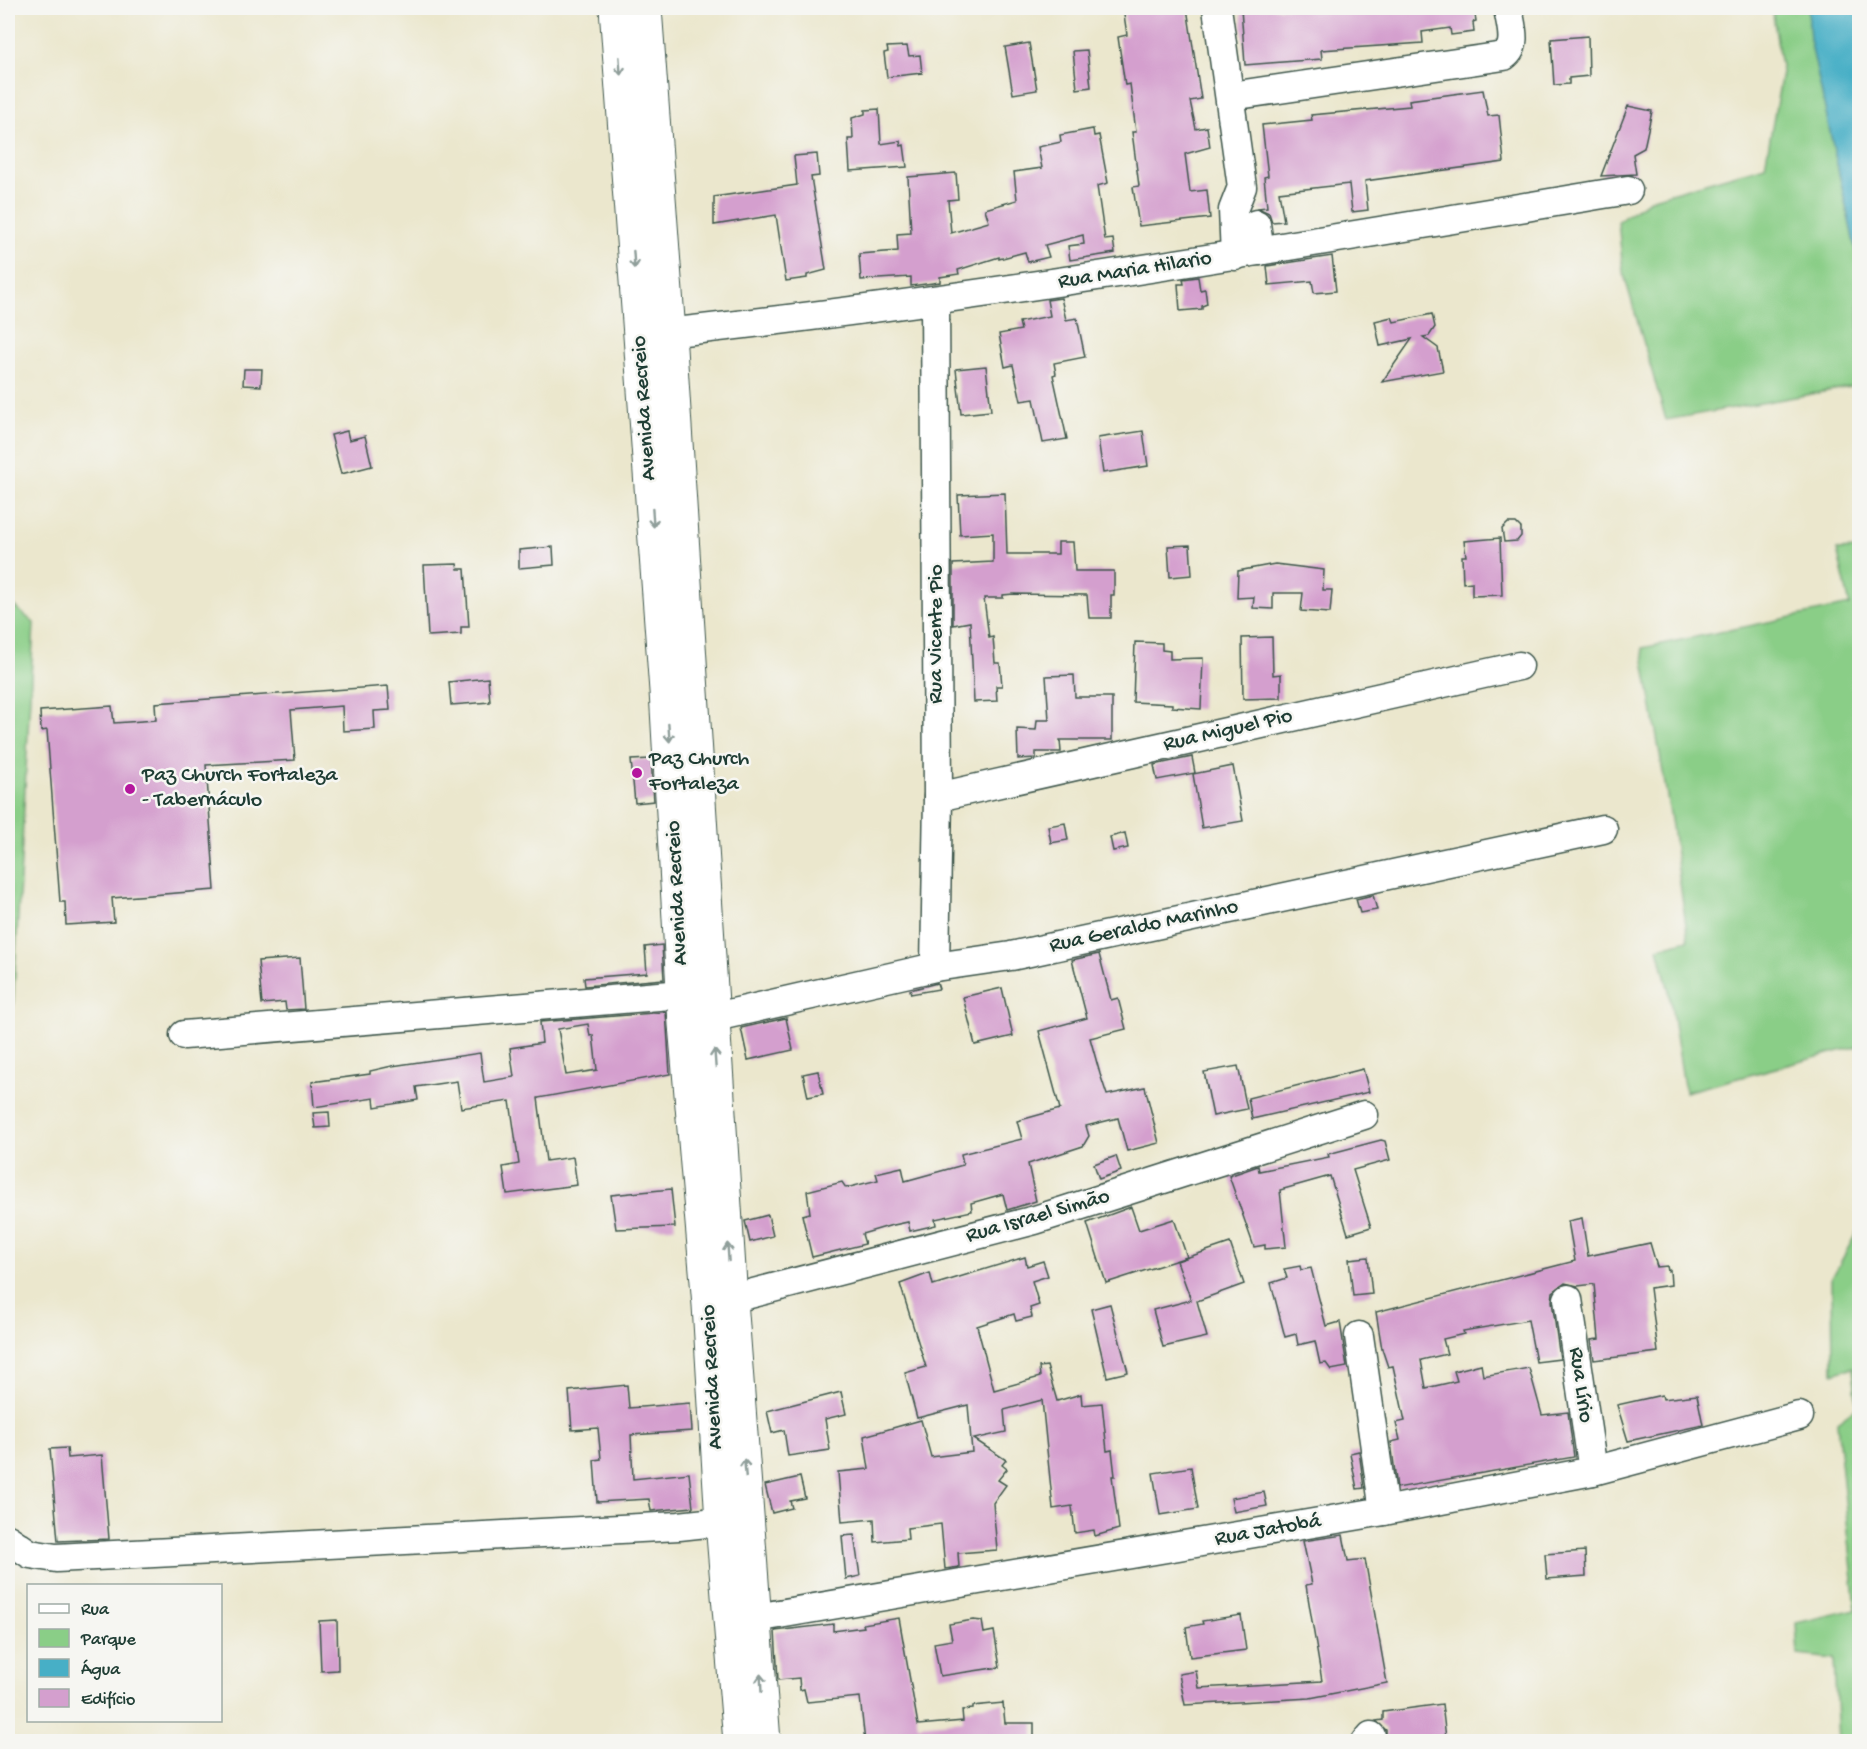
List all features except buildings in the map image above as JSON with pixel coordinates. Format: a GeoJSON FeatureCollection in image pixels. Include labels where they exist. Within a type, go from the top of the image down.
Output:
{"type":"FeatureCollection","features":[{"type":"Feature","properties":{"kind":"main road","name":"Avenida Recreio"},"geometry":{"type":"LineString","coordinates":[[616,8],[654,334],[680,690],[693,1012],[720,1302],[744,1620],[764,1742]]}},
{"type":"Feature","properties":{"kind":"main road","name":"Avenida Recreio"},"geometry":{"type":"LineString","coordinates":[[645,8],[654,334]]}},
{"type":"Feature","properties":{"kind":"main road","name":"Avenida Recreio"},"geometry":{"type":"LineString","coordinates":[[740,1742],[744,1620]]}},
{"type":"Feature","properties":{"kind":"street"},"geometry":{"type":"LineString","coordinates":[[1217,8],[1249,226]]}},
{"type":"Feature","properties":{"kind":"street"},"geometry":{"type":"LineString","coordinates":[[1231,96],[1504,56],[1510,52],[1513,45],[1508,8]]}},
{"type":"Feature","properties":{"kind":"street","name":"Rua Maria Hilario"},"geometry":{"type":"LineString","coordinates":[[654,334],[935,301],[1249,226],[1629,189]]}},
{"type":"Feature","properties":{"kind":"street","name":"Rua Vicente Pio"},"geometry":{"type":"LineString","coordinates":[[935,301],[938,797],[936,967]]}},
{"type":"Feature","properties":{"kind":"street","name":"Rua Miguel Pio"},"geometry":{"type":"LineString","coordinates":[[938,797],[1519,666]]}},
{"type":"Feature","properties":{"kind":"street","name":"Rua Geraldo Marinho"},"geometry":{"type":"LineString","coordinates":[[184,1035],[693,1012],[936,967],[1011,956],[1603,829]]}},
{"type":"Feature","properties":{"kind":"street","name":"Rua Israel Simão"},"geometry":{"type":"LineString","coordinates":[[720,1302],[1035,1220],[1364,1115]]}},
{"type":"Feature","properties":{"kind":"street","name":"Rua Lírio"},"geometry":{"type":"LineString","coordinates":[[1568,1299],[1593,1471]]}},
{"type":"Feature","properties":{"kind":"street"},"geometry":{"type":"LineString","coordinates":[[1359,1336],[1384,1511]]}},
{"type":"Feature","properties":{"kind":"street","name":"Rua Jatobá"},"geometry":{"type":"LineString","coordinates":[[744,1620],[1384,1511],[1593,1471],[1799,1416]]}},
{"type":"Feature","properties":{"kind":"street"},"geometry":{"type":"LineString","coordinates":[[8,1539],[30,1554],[56,1558],[736,1520]]}},
{"type":"Feature","properties":{"kind":"green space"},"geometry":{"type":"Polygon","coordinates":[[[1772,8],[1808,8],[1810,39],[1859,266],[1859,409],[1856,386],[1666,420],[1623,271],[1618,221],[1653,198],[1765,166],[1782,73],[1772,8]]]}},
{"type":"Feature","properties":{"kind":"green space"},"geometry":{"type":"Polygon","coordinates":[[[1859,549],[1859,1046],[1685,1092],[1669,992],[1658,948],[1688,940],[1672,826],[1642,648],[1850,605],[1837,550],[1859,549]]]}},
{"type":"Feature","properties":{"kind":"green space"},"geometry":{"type":"Polygon","coordinates":[[[8,601],[34,623],[13,1008],[8,1010],[8,601]]]}},
{"type":"Feature","properties":{"kind":"green space"},"geometry":{"type":"Polygon","coordinates":[[[1859,1228],[1860,1741],[1838,1742],[1834,1659],[1798,1655],[1796,1623],[1856,1609],[1837,1422],[1857,1407],[1853,1367],[1833,1374],[1832,1278],[1859,1228]]]}},
{"type":"Feature","properties":{"kind":"water"},"geometry":{"type":"Polygon","coordinates":[[[1808,8],[1859,8],[1859,266],[1810,39],[1808,8]]]}},
{"type":"Feature","properties":{"kind":"place","name":"Paz Church Fortaleza"},"geometry":{"type":"Point","coordinates":[637,773]}},
{"type":"Feature","properties":{"kind":"place","name":"Paz Church Fortaleza - Tabernáculo"},"geometry":{"type":"Point","coordinates":[130,789]}}]}
